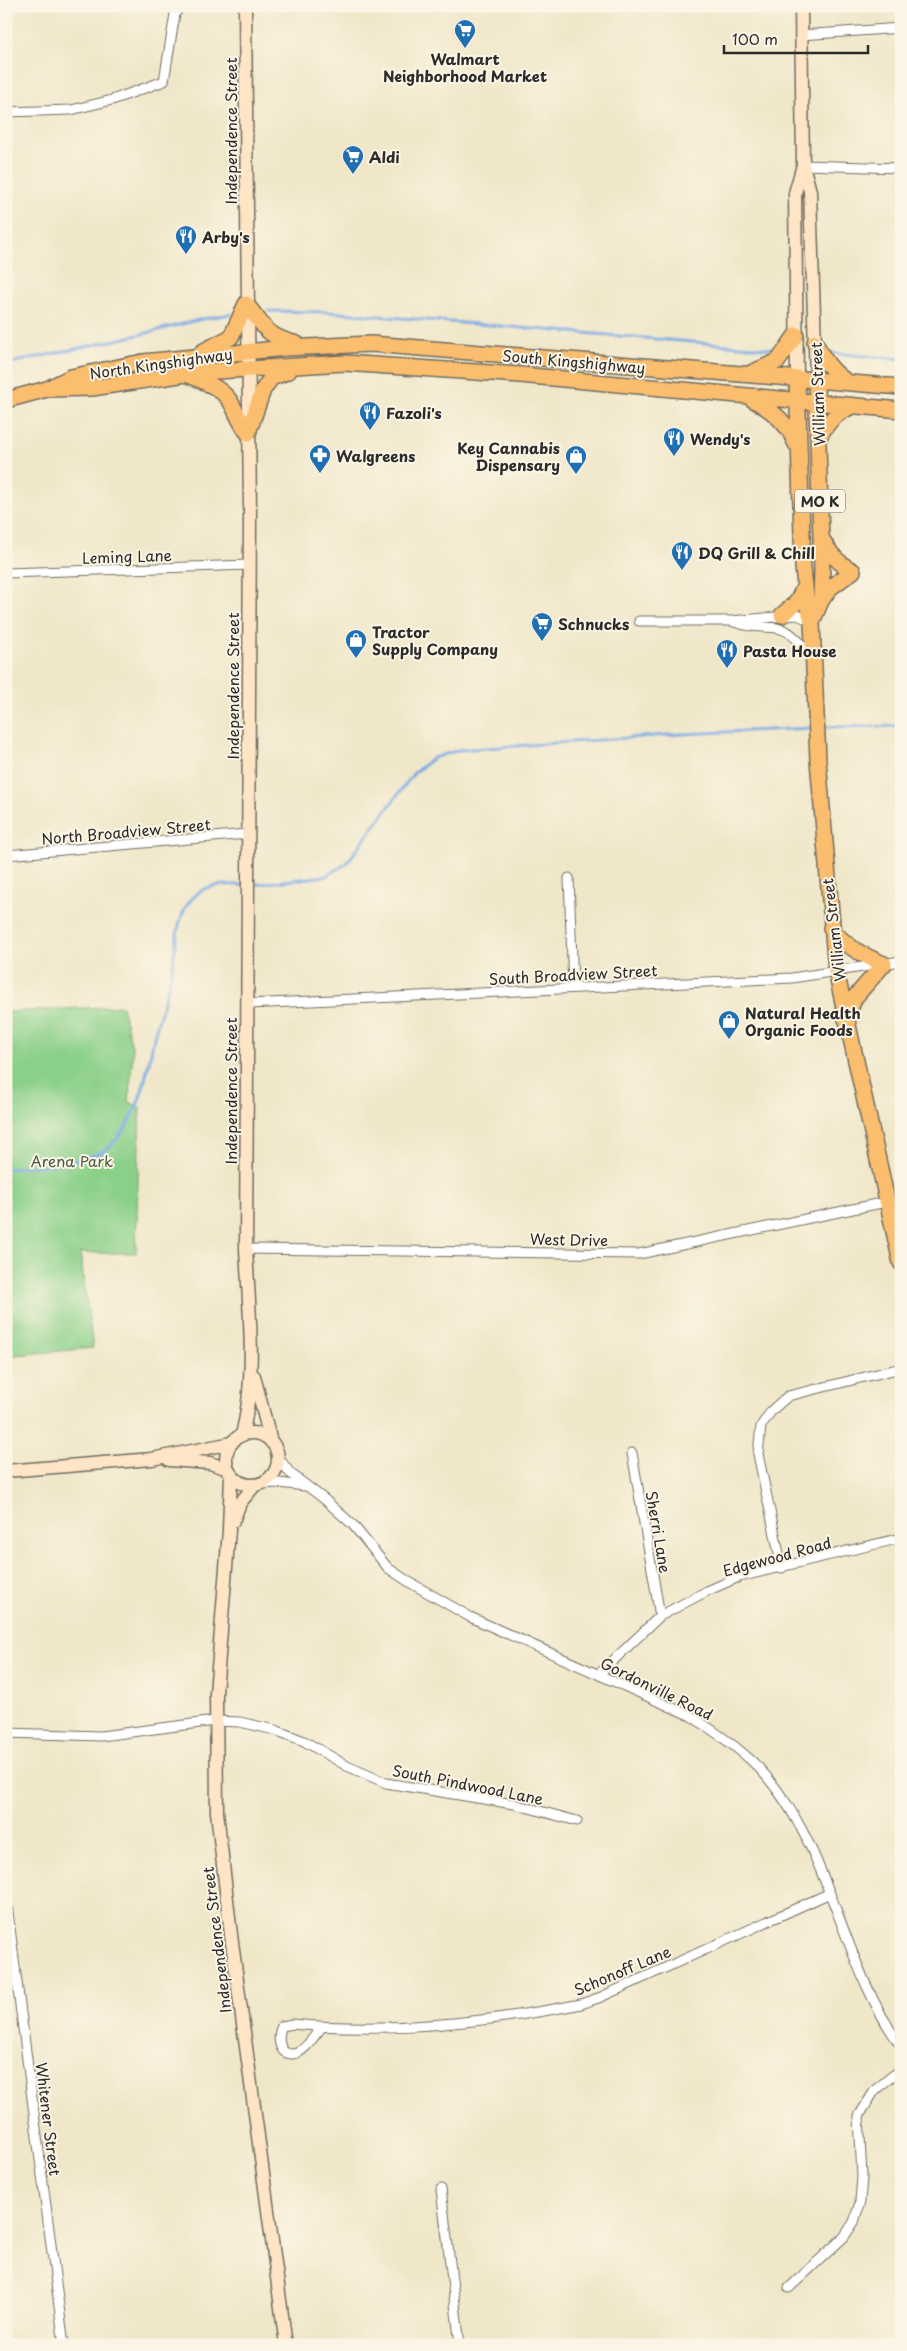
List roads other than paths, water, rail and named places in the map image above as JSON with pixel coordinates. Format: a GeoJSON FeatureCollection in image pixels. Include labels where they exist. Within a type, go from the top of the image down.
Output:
{"type":"FeatureCollection","features":[{"type":"Feature","properties":{"kind":"main road"},"geometry":{"type":"LineString","coordinates":[[246,304],[264,330],[276,338],[308,347]]}},
{"type":"Feature","properties":{"kind":"main road"},"geometry":{"type":"LineString","coordinates":[[191,357],[231,337],[246,304]]}},
{"type":"Feature","properties":{"kind":"main road"},"geometry":{"type":"LineString","coordinates":[[749,374],[778,361],[796,336]]}},
{"type":"Feature","properties":{"kind":"main road"},"geometry":{"type":"LineString","coordinates":[[815,342],[828,366],[847,382]]}},
{"type":"Feature","properties":{"kind":"main road","name":"South Kingshighway"},"geometry":{"type":"LineString","coordinates":[[248,352],[371,344],[901,387]]}},
{"type":"Feature","properties":{"kind":"main road","name":"North Kingshighway"},"geometry":{"type":"LineString","coordinates":[[47,390],[71,377],[94,371],[191,357],[248,352]]}},
{"type":"Feature","properties":{"kind":"main road","name":"South Kingshighway"},"geometry":{"type":"LineString","coordinates":[[248,369],[344,363],[398,366],[901,410]]}},
{"type":"Feature","properties":{"kind":"main road"},"geometry":{"type":"LineString","coordinates":[[248,433],[256,406],[271,378],[308,365]]}},
{"type":"Feature","properties":{"kind":"main road","name":"North Kingshighway"},"geometry":{"type":"LineString","coordinates":[[6,400],[47,390],[92,388],[188,374],[248,369]]}},
{"type":"Feature","properties":{"kind":"main road"},"geometry":{"type":"LineString","coordinates":[[188,374],[208,383],[225,395],[233,405],[240,423],[248,433]]}},
{"type":"Feature","properties":{"kind":"main road","name":"William Street"},"geometry":{"type":"LineString","coordinates":[[797,378],[798,448],[805,585],[812,622],[818,760],[836,971],[901,1263]]}},
{"type":"Feature","properties":{"kind":"main road","name":"William Street"},"geometry":{"type":"LineString","coordinates":[[812,622],[821,601],[816,379]]}},
{"type":"Feature","properties":{"kind":"main road"},"geometry":{"type":"LineString","coordinates":[[747,396],[778,417],[791,430],[798,448]]}},
{"type":"Feature","properties":{"kind":"main road"},"geometry":{"type":"LineString","coordinates":[[818,438],[828,421],[837,412],[853,406]]}},
{"type":"Feature","properties":{"kind":"main road"},"geometry":{"type":"LineString","coordinates":[[821,537],[830,554],[842,565],[853,571],[830,588],[821,601]]}},
{"type":"Feature","properties":{"kind":"main road"},"geometry":{"type":"LineString","coordinates":[[782,615],[797,602],[805,585]]}},
{"type":"Feature","properties":{"kind":"main road"},"geometry":{"type":"LineString","coordinates":[[831,928],[849,947],[862,956],[884,964],[855,997],[846,1019]]}},
{"type":"Feature","properties":{"kind":"street"},"geometry":{"type":"LineString","coordinates":[[6,112],[71,110],[112,100],[164,81],[175,14],[180,6]]}},
{"type":"Feature","properties":{"kind":"street","name":"Independence Street"},"geometry":{"type":"LineString","coordinates":[[237,1439],[248,1406],[251,1366],[246,1250],[246,905],[250,565],[246,304],[245,6]]}},
{"type":"Feature","properties":{"kind":"street","name":"William Street"},"geometry":{"type":"LineString","coordinates":[[801,6],[803,165],[810,191],[816,379]]}},
{"type":"Feature","properties":{"kind":"street"},"geometry":{"type":"LineString","coordinates":[[801,35],[901,28]]}},
{"type":"Feature","properties":{"kind":"street"},"geometry":{"type":"LineString","coordinates":[[803,165],[901,168]]}},
{"type":"Feature","properties":{"kind":"street","name":"William Street"},"geometry":{"type":"LineString","coordinates":[[797,378],[796,193],[803,165]]}},
{"type":"Feature","properties":{"kind":"street","name":"Leming Lane"},"geometry":{"type":"LineString","coordinates":[[6,573],[250,565]]}},
{"type":"Feature","properties":{"kind":"street"},"geometry":{"type":"LineString","coordinates":[[639,621],[731,621],[797,614],[812,622]]}},
{"type":"Feature","properties":{"kind":"street"},"geometry":{"type":"LineString","coordinates":[[731,621],[788,631],[800,641],[814,660]]}},
{"type":"Feature","properties":{"kind":"street","name":"North Broadview Street"},"geometry":{"type":"LineString","coordinates":[[6,855],[248,834]]}},
{"type":"Feature","properties":{"kind":"street"},"geometry":{"type":"LineString","coordinates":[[569,878],[573,987]]}},
{"type":"Feature","properties":{"kind":"street","name":"South Broadview Street"},"geometry":{"type":"LineString","coordinates":[[246,1004],[792,978],[901,961]]}},
{"type":"Feature","properties":{"kind":"street","name":"West Drive"},"geometry":{"type":"LineString","coordinates":[[246,1250],[639,1254],[886,1202]]}},
{"type":"Feature","properties":{"kind":"street","name":"Independence Street"},"geometry":{"type":"LineString","coordinates":[[251,1366],[271,1442]]}},
{"type":"Feature","properties":{"kind":"street"},"geometry":{"type":"LineString","coordinates":[[782,1568],[758,1454],[761,1426],[772,1410],[788,1396],[901,1368]]}},
{"type":"Feature","properties":{"kind":"street"},"geometry":{"type":"LineString","coordinates":[[6,1471],[152,1459],[210,1462],[230,1472],[246,1485],[257,1485],[270,1478],[276,1470],[278,1457],[271,1442],[262,1435],[254,1433],[237,1439],[152,1459]]}},
{"type":"Feature","properties":{"kind":"street"},"geometry":{"type":"LineString","coordinates":[[230,1472],[226,1458],[237,1439]]}},
{"type":"Feature","properties":{"kind":"street","name":"Sherri Lane"},"geometry":{"type":"LineString","coordinates":[[632,1453],[660,1616]]}},
{"type":"Feature","properties":{"kind":"street","name":"Gordonville Road"},"geometry":{"type":"LineString","coordinates":[[278,1457],[290,1473],[324,1499],[353,1525],[388,1568],[409,1582],[470,1617],[691,1716],[719,1734],[758,1767],[795,1818],[830,1893],[865,1985],[880,2015],[901,2046]]}},
{"type":"Feature","properties":{"kind":"street","name":"Independence Street"},"geometry":{"type":"LineString","coordinates":[[230,1472],[229,1530],[215,1721],[218,1812],[229,1918],[286,2345]]}},
{"type":"Feature","properties":{"kind":"street","name":"Gordonville Road"},"geometry":{"type":"LineString","coordinates":[[257,1485],[279,1483],[305,1486]]}},
{"type":"Feature","properties":{"kind":"street","name":"Independence Street"},"geometry":{"type":"LineString","coordinates":[[229,1530],[240,1503],[257,1485]]}},
{"type":"Feature","properties":{"kind":"street","name":"Edgewood Road"},"geometry":{"type":"LineString","coordinates":[[599,1674],[660,1616],[707,1590],[739,1577],[901,1538]]}},
{"type":"Feature","properties":{"kind":"street","name":"South Pindwood Lane"},"geometry":{"type":"LineString","coordinates":[[6,1733],[101,1736],[215,1721],[240,1722],[275,1730],[304,1741],[347,1766],[386,1783],[514,1804],[577,1821]]}},
{"type":"Feature","properties":{"kind":"street","name":"Schonoff Lane"},"geometry":{"type":"LineString","coordinates":[[322,2027],[297,2052],[291,2053],[283,2050],[278,2042],[278,2034],[282,2026],[292,2024],[356,2029],[435,2025],[581,2004],[601,1997],[830,1893]]}},
{"type":"Feature","properties":{"kind":"street","name":"Whitener Street"},"geometry":{"type":"LineString","coordinates":[[6,1897],[64,2345]]}},
{"type":"Feature","properties":{"kind":"street"},"geometry":{"type":"LineString","coordinates":[[789,2288],[844,2237],[854,2222],[860,2202],[862,2177],[859,2116],[875,2090],[901,2068]]}},
{"type":"Feature","properties":{"kind":"street"},"geometry":{"type":"LineString","coordinates":[[440,2189],[460,2345]]}},
{"type":"Feature","properties":{"kind":"waterway"},"geometry":{"type":"LineString","coordinates":[[268,311],[329,312],[777,349]]}},
{"type":"Feature","properties":{"kind":"waterway"},"geometry":{"type":"LineString","coordinates":[[6,364],[231,314]]}},
{"type":"Feature","properties":{"kind":"waterway"},"geometry":{"type":"LineString","coordinates":[[830,353],[901,359]]}},
{"type":"Feature","properties":{"kind":"waterway"},"geometry":{"type":"LineString","coordinates":[[821,727],[901,726]]}},
{"type":"Feature","properties":{"kind":"waterway"},"geometry":{"type":"LineString","coordinates":[[252,885],[326,876],[346,864],[414,773],[433,758],[459,750],[682,734],[812,728]]}},
{"type":"Feature","properties":{"kind":"waterway"},"geometry":{"type":"LineString","coordinates":[[6,1169],[75,1161],[100,1153],[109,1147],[120,1135],[129,1123],[141,1094],[173,964],[180,920],[184,910],[190,901],[203,890],[221,885],[246,885]]}},
{"type":"Feature","properties":{"kind":"place","name":"Walmart Neighborhood Market"},"geometry":{"type":"Point","coordinates":[465,49]}},
{"type":"Feature","properties":{"kind":"place","name":"Aldi"},"geometry":{"type":"Point","coordinates":[353,175]}},
{"type":"Feature","properties":{"kind":"place","name":"Arby's"},"geometry":{"type":"Point","coordinates":[186,255]}},
{"type":"Feature","properties":{"kind":"place","name":"Fazoli's"},"geometry":{"type":"Point","coordinates":[370,431]}},
{"type":"Feature","properties":{"kind":"place","name":"Wendy's"},"geometry":{"type":"Point","coordinates":[674,457]}},
{"type":"Feature","properties":{"kind":"place","name":"Walgreens"},"geometry":{"type":"Point","coordinates":[320,474]}},
{"type":"Feature","properties":{"kind":"place","name":"Key Cannabis Dispensary"},"geometry":{"type":"Point","coordinates":[576,475]}},
{"type":"Feature","properties":{"kind":"place","name":"DQ Grill & Chill"},"geometry":{"type":"Point","coordinates":[682,571]}},
{"type":"Feature","properties":{"kind":"place","name":"Schnucks"},"geometry":{"type":"Point","coordinates":[542,642]}},
{"type":"Feature","properties":{"kind":"place","name":"Tractor Supply Company"},"geometry":{"type":"Point","coordinates":[356,659]}},
{"type":"Feature","properties":{"kind":"place","name":"Pasta House"},"geometry":{"type":"Point","coordinates":[727,669]}},
{"type":"Feature","properties":{"kind":"place","name":"Natural Health Organic Foods"},"geometry":{"type":"Point","coordinates":[729,1040]}},
{"type":"Feature","properties":{"kind":"park label","name":"Arena Park"},"geometry":{"type":"Point","coordinates":[72,1160]}}]}
